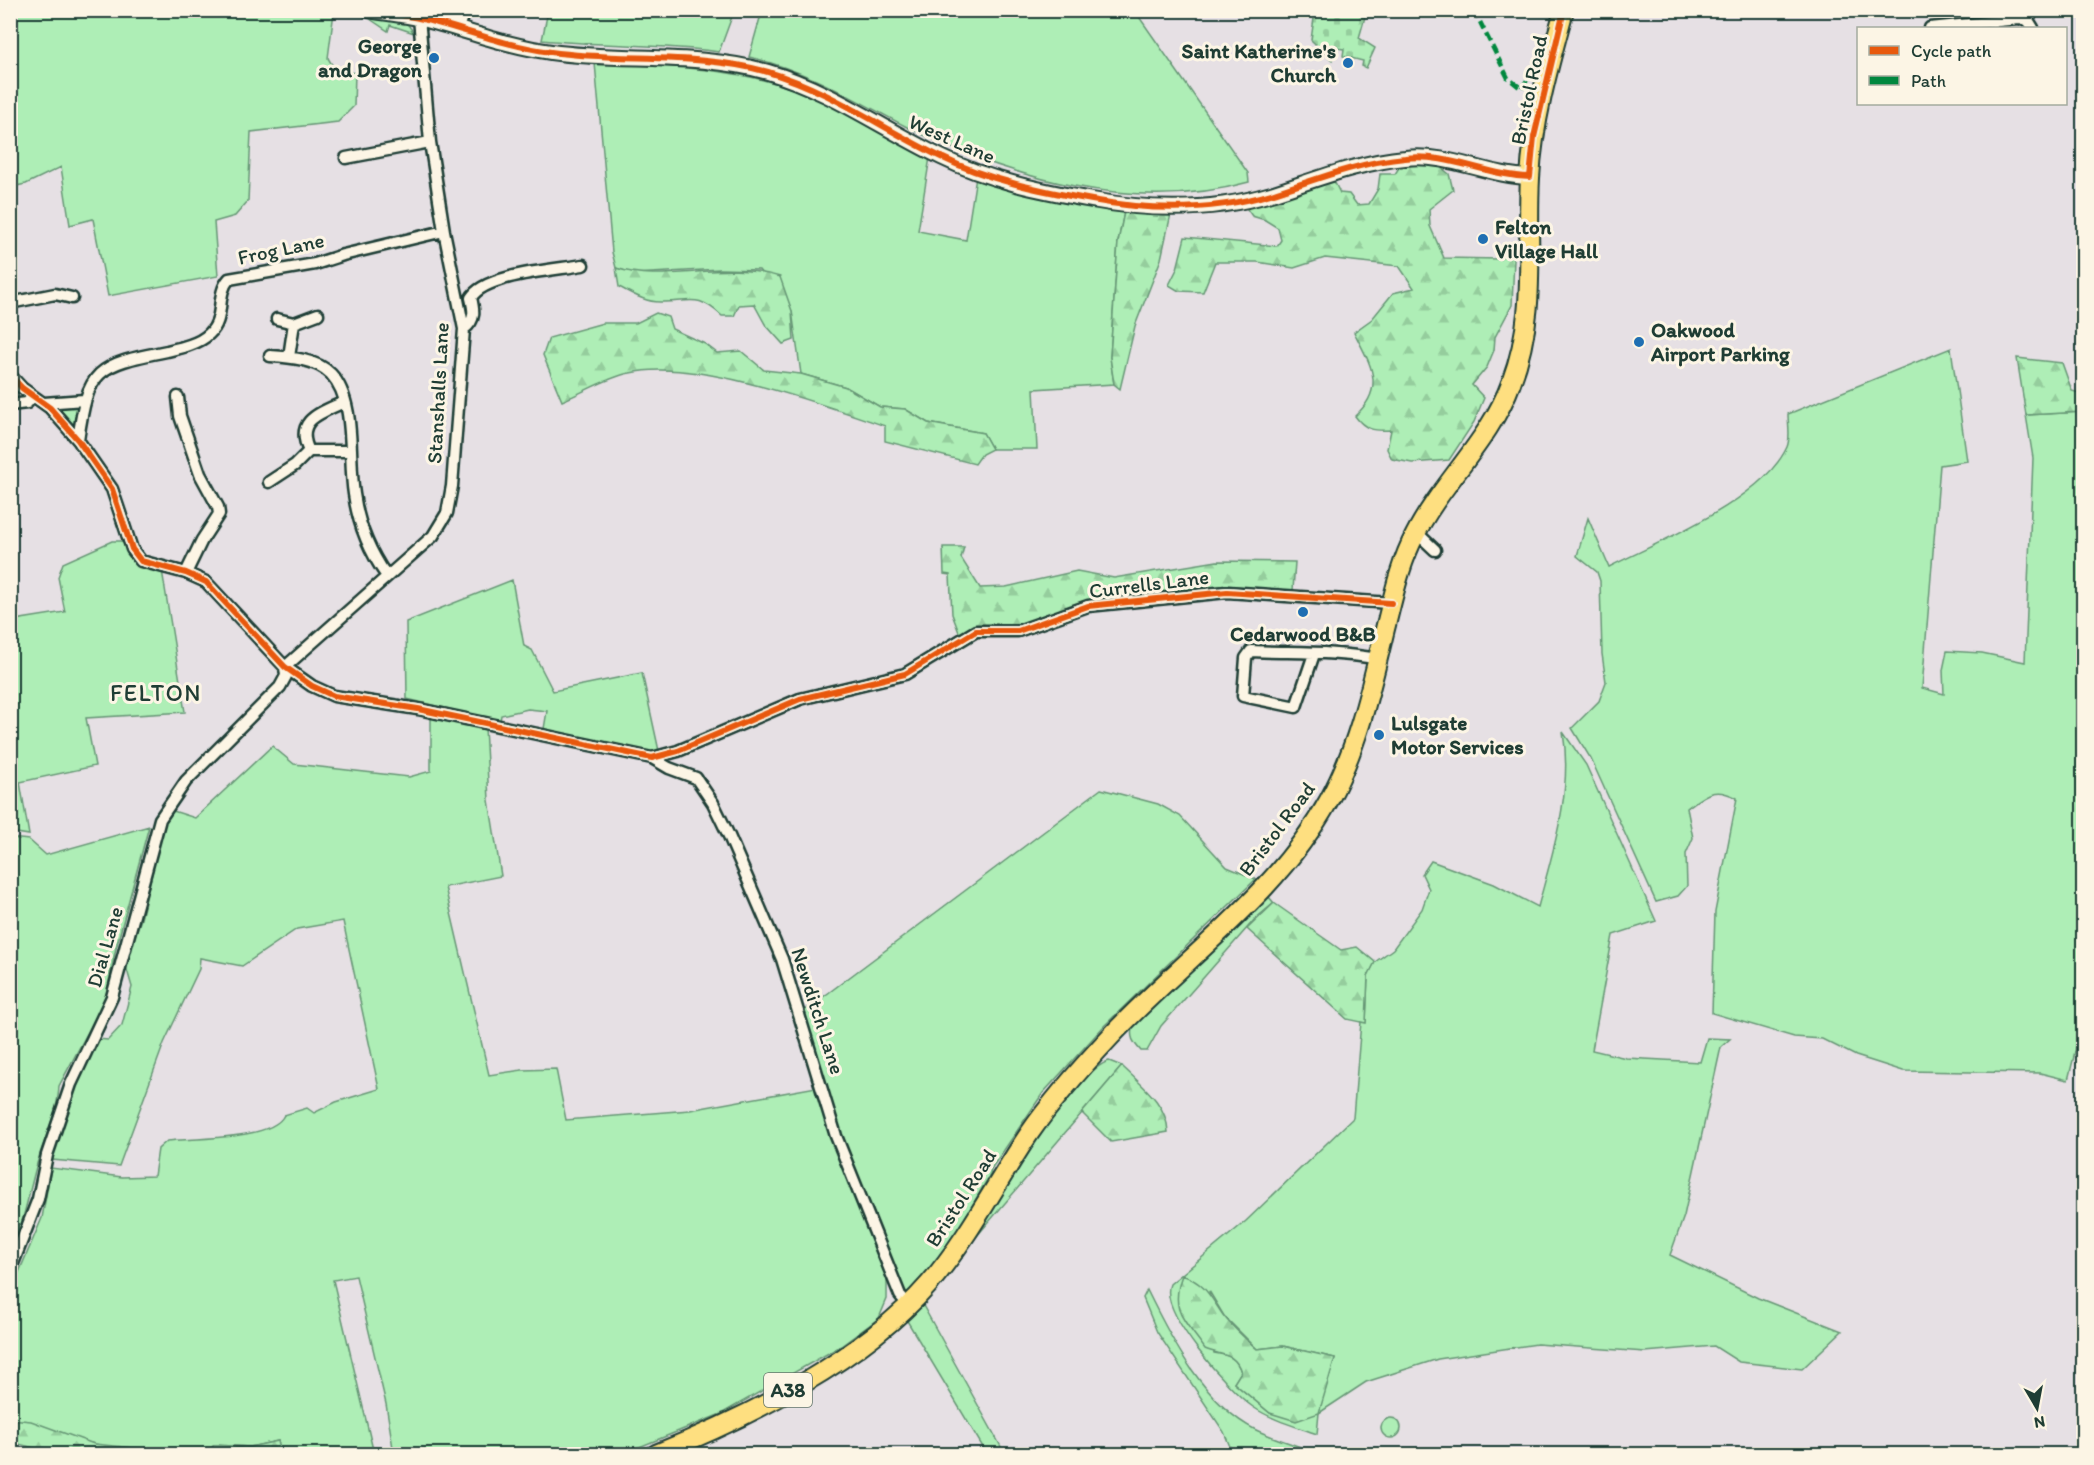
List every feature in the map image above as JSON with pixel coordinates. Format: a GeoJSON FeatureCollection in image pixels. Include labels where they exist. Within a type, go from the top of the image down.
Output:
{"type":"FeatureCollection","features":[{"type":"Feature","properties":{"kind":"highway","name":"Bristol Road"},"geometry":{"type":"LineString","coordinates":[[909,1306],[938,1273],[1028,1137],[1079,1071],[1133,1013],[1248,904],[1317,821],[1351,754],[1391,603],[1416,532],[1497,414],[1511,384],[1521,348],[1531,276],[1530,177],[1534,137],[1564,10]]}},
{"type":"Feature","properties":{"kind":"highway","name":"A38"},"geometry":{"type":"LineString","coordinates":[[656,1455],[717,1430],[816,1374],[866,1342],[909,1306]]}},
{"type":"Feature","properties":{"kind":"street","name":"West Lane"},"geometry":{"type":"LineString","coordinates":[[369,10],[419,18],[506,44],[552,52],[600,58],[679,60],[736,65],[767,72],[847,105],[943,158],[973,170],[1019,184],[1115,204],[1161,207],[1219,205],[1269,194],[1364,165],[1410,157],[1436,158],[1498,173],[1530,177]]}},
{"type":"Feature","properties":{"kind":"street"},"geometry":{"type":"LineString","coordinates":[[457,28],[465,10]]}},
{"type":"Feature","properties":{"kind":"street"},"geometry":{"type":"LineString","coordinates":[[1934,27],[1980,16],[2028,20],[2032,27]]}},
{"type":"Feature","properties":{"kind":"street","name":"Stanshalls Lane"},"geometry":{"type":"LineString","coordinates":[[285,667],[386,575],[433,536],[447,513],[456,448],[464,329],[444,231],[430,142],[419,18]]}},
{"type":"Feature","properties":{"kind":"street"},"geometry":{"type":"LineString","coordinates":[[346,158],[430,142]]}},
{"type":"Feature","properties":{"kind":"street","name":"Frog Lane"},"geometry":{"type":"LineString","coordinates":[[78,440],[84,400],[91,382],[102,371],[131,359],[180,348],[210,334],[217,322],[222,286],[229,279],[315,264],[444,231]]}},
{"type":"Feature","properties":{"kind":"street"},"geometry":{"type":"LineString","coordinates":[[464,329],[470,325],[474,315],[471,297],[481,286],[500,279],[583,265]]}},
{"type":"Feature","properties":{"kind":"street"},"geometry":{"type":"LineString","coordinates":[[10,303],[65,292]]}},
{"type":"Feature","properties":{"kind":"street"},"geometry":{"type":"LineString","coordinates":[[277,319],[294,323],[318,314]]}},
{"type":"Feature","properties":{"kind":"street"},"geometry":{"type":"LineString","coordinates":[[289,357],[294,323]]}},
{"type":"Feature","properties":{"kind":"street"},"geometry":{"type":"LineString","coordinates":[[270,356],[300,359],[329,372],[338,384],[350,423],[349,451],[358,514],[376,560],[386,575]]}},
{"type":"Feature","properties":{"kind":"street"},"geometry":{"type":"LineString","coordinates":[[10,375],[32,397],[44,404],[78,440],[112,489],[132,549],[141,561],[186,573],[206,582],[285,667],[312,686],[334,696],[418,709],[652,758]]}},
{"type":"Feature","properties":{"kind":"street"},"geometry":{"type":"LineString","coordinates":[[10,405],[27,403],[32,397]]}},
{"type":"Feature","properties":{"kind":"street"},"geometry":{"type":"LineString","coordinates":[[178,397],[180,416],[200,474],[218,507],[219,514],[202,540],[186,573]]}},
{"type":"Feature","properties":{"kind":"street"},"geometry":{"type":"LineString","coordinates":[[44,404],[84,400]]}},
{"type":"Feature","properties":{"kind":"street"},"geometry":{"type":"LineString","coordinates":[[309,451],[304,440],[305,429],[309,421],[317,414],[344,402]]}},
{"type":"Feature","properties":{"kind":"street"},"geometry":{"type":"LineString","coordinates":[[269,482],[295,465],[309,451],[349,451]]}},
{"type":"Feature","properties":{"kind":"street"},"geometry":{"type":"LineString","coordinates":[[1416,532],[1435,550]]}},
{"type":"Feature","properties":{"kind":"street","name":"Currells Lane"},"geometry":{"type":"LineString","coordinates":[[652,758],[678,751],[801,699],[905,674],[976,632],[1018,631],[1088,606],[1227,592],[1391,603]]}},
{"type":"Feature","properties":{"kind":"street"},"geometry":{"type":"LineString","coordinates":[[1314,654],[1296,707],[1243,696],[1246,658],[1251,651],[1314,654],[1337,652],[1378,659]]}},
{"type":"Feature","properties":{"kind":"street","name":"Dial Lane"},"geometry":{"type":"LineString","coordinates":[[10,1271],[38,1199],[48,1155],[71,1084],[112,997],[160,819],[186,781],[280,687],[286,676],[285,667]]}},
{"type":"Feature","properties":{"kind":"street","name":"Newditch Lane"},"geometry":{"type":"LineString","coordinates":[[652,758],[669,768],[696,778],[713,803],[729,836],[782,959],[836,1136],[900,1295],[909,1306]]}},
{"type":"Feature","properties":{"kind":"green space"},"geometry":{"type":"Polygon","coordinates":[[[326,10],[334,12],[328,58],[335,70],[355,73],[354,106],[338,122],[251,132],[248,201],[235,216],[214,222],[218,276],[108,296],[93,219],[70,225],[61,167],[26,184],[11,187],[11,11],[326,10]]]}},
{"type":"Feature","properties":{"kind":"green space"},"geometry":{"type":"Polygon","coordinates":[[[548,10],[734,11],[719,52],[542,40],[548,10]]]}},
{"type":"Feature","properties":{"kind":"green space"},"geometry":{"type":"Polygon","coordinates":[[[762,11],[1135,11],[1248,173],[1249,182],[1206,191],[1162,194],[1118,192],[1074,186],[1031,176],[988,162],[947,146],[811,78],[749,57],[762,11]]]}},
{"type":"Feature","properties":{"kind":"green space"},"geometry":{"type":"Polygon","coordinates":[[[1315,11],[1360,11],[1365,17],[1359,38],[1375,48],[1366,68],[1362,66],[1363,61],[1343,56],[1344,49],[1336,48],[1332,60],[1311,40],[1315,11]]]}},
{"type":"Feature","properties":{"kind":"green space"},"geometry":{"type":"Polygon","coordinates":[[[370,19],[406,22],[414,33],[390,25],[388,31],[370,19]]]}},
{"type":"Feature","properties":{"kind":"green space"},"geometry":{"type":"Polygon","coordinates":[[[595,63],[695,69],[755,78],[801,92],[867,122],[930,157],[918,231],[966,240],[976,177],[1081,205],[1124,212],[1118,242],[1110,357],[1114,384],[1034,389],[1037,449],[992,449],[983,433],[928,423],[905,409],[880,407],[846,387],[801,374],[792,311],[759,270],[720,269],[634,274],[616,268],[612,252],[595,63]]]}},
{"type":"Feature","properties":{"kind":"green space"},"geometry":{"type":"Polygon","coordinates":[[[1437,164],[1449,174],[1453,190],[1429,209],[1430,226],[1444,258],[1500,259],[1508,253],[1514,259],[1512,305],[1495,337],[1494,350],[1487,367],[1472,385],[1484,398],[1474,422],[1449,460],[1412,463],[1392,459],[1387,449],[1391,430],[1370,429],[1355,416],[1371,395],[1373,375],[1354,332],[1372,319],[1393,293],[1414,288],[1399,266],[1325,258],[1294,268],[1257,262],[1215,262],[1203,292],[1179,291],[1169,285],[1177,269],[1185,237],[1277,246],[1281,240],[1278,228],[1265,220],[1252,216],[1247,209],[1255,203],[1332,177],[1340,193],[1349,194],[1357,205],[1369,204],[1378,189],[1380,174],[1395,174],[1400,166],[1437,164]]]}},
{"type":"Feature","properties":{"kind":"green space"},"geometry":{"type":"Polygon","coordinates":[[[1124,212],[1171,214],[1161,259],[1135,326],[1120,389],[1114,384],[1110,357],[1118,242],[1124,212]]]}},
{"type":"Feature","properties":{"kind":"green space"},"geometry":{"type":"Polygon","coordinates":[[[616,268],[635,273],[654,274],[738,270],[780,277],[792,311],[794,340],[783,344],[765,324],[754,304],[739,305],[734,316],[722,316],[699,301],[660,302],[638,297],[619,287],[616,268]]]}},
{"type":"Feature","properties":{"kind":"green space"},"geometry":{"type":"Polygon","coordinates":[[[656,313],[668,317],[672,329],[705,344],[717,353],[741,351],[764,370],[801,374],[846,387],[880,407],[905,409],[928,423],[983,433],[992,449],[982,454],[975,464],[885,441],[885,426],[827,406],[723,377],[689,372],[658,370],[630,373],[605,381],[562,401],[543,355],[549,338],[603,323],[636,323],[656,313]]]}},
{"type":"Feature","properties":{"kind":"green space"},"geometry":{"type":"Polygon","coordinates":[[[1951,348],[1967,461],[1940,465],[1922,688],[1944,694],[1943,670],[1947,651],[1982,653],[2025,662],[2033,458],[2026,415],[2083,412],[2084,1017],[2068,1080],[2040,1073],[1903,1071],[1856,1056],[1822,1039],[1794,1037],[1712,1013],[1715,912],[1737,798],[1729,794],[1710,793],[1687,808],[1693,838],[1686,854],[1687,886],[1678,896],[1656,902],[1591,759],[1572,728],[1599,701],[1606,682],[1602,654],[1600,581],[1597,572],[1577,556],[1588,518],[1609,567],[1708,517],[1756,484],[1775,466],[1787,447],[1788,414],[1951,348]]]}},
{"type":"Feature","properties":{"kind":"green space"},"geometry":{"type":"Polygon","coordinates":[[[2017,358],[2062,363],[2072,391],[2083,394],[2083,412],[2026,415],[2017,358]]]}},
{"type":"Feature","properties":{"kind":"green space"},"geometry":{"type":"Polygon","coordinates":[[[81,405],[75,433],[54,407],[81,405]]]}},
{"type":"Feature","properties":{"kind":"green space"},"geometry":{"type":"Polygon","coordinates":[[[112,541],[122,541],[133,560],[141,566],[162,570],[185,712],[86,718],[95,766],[20,782],[29,835],[11,832],[10,647],[15,620],[65,612],[58,577],[63,563],[112,541]]]}},
{"type":"Feature","properties":{"kind":"green space"},"geometry":{"type":"Polygon","coordinates":[[[943,547],[964,547],[961,558],[980,588],[1006,587],[1077,571],[1114,578],[1217,561],[1295,562],[1293,590],[1276,591],[1221,586],[1155,596],[960,635],[952,614],[950,575],[944,574],[943,547]]]}},
{"type":"Feature","properties":{"kind":"green space"},"geometry":{"type":"Polygon","coordinates":[[[512,580],[524,646],[532,650],[553,691],[642,673],[659,751],[651,753],[544,729],[547,711],[528,709],[501,715],[500,721],[407,699],[406,622],[512,580]]]}},
{"type":"Feature","properties":{"kind":"green space"},"geometry":{"type":"Polygon","coordinates":[[[431,715],[485,727],[489,800],[501,876],[445,887],[489,1075],[522,1070],[556,1069],[566,1120],[690,1110],[816,1087],[852,1192],[887,1277],[887,1299],[879,1318],[841,1346],[721,1414],[622,1454],[394,1454],[386,1404],[356,1276],[333,1280],[374,1454],[281,1454],[278,1441],[250,1447],[214,1445],[207,1454],[137,1451],[84,1441],[33,1423],[11,1419],[11,1291],[42,1218],[51,1168],[122,1177],[154,1176],[158,1149],[167,1141],[249,1133],[277,1123],[284,1115],[307,1108],[314,1113],[336,1102],[379,1089],[343,921],[297,929],[242,966],[200,958],[199,969],[164,1043],[119,1166],[52,1160],[70,1098],[97,1039],[108,1040],[122,1025],[132,987],[125,963],[141,919],[165,819],[170,810],[195,818],[272,746],[294,764],[409,777],[431,771],[431,715]]]}},
{"type":"Feature","properties":{"kind":"green space"},"geometry":{"type":"Polygon","coordinates":[[[1563,732],[1586,765],[1656,921],[1613,935],[1592,1050],[1626,1058],[1700,1062],[1707,1038],[1730,1039],[1721,1047],[1684,1216],[1670,1255],[1758,1298],[1842,1331],[1802,1369],[1739,1362],[1714,1346],[1645,1352],[1537,1344],[1438,1359],[1366,1382],[1319,1413],[1317,1434],[1260,1412],[1229,1385],[1198,1350],[1175,1313],[1169,1297],[1170,1284],[1246,1221],[1353,1118],[1361,1022],[1366,1022],[1368,975],[1375,962],[1393,949],[1422,909],[1429,889],[1422,874],[1431,861],[1494,884],[1538,907],[1560,821],[1565,754],[1563,732]],[[1209,1291],[1214,1353],[1228,1356],[1237,1363],[1241,1372],[1234,1383],[1270,1413],[1318,1413],[1335,1358],[1283,1346],[1257,1349],[1224,1316],[1209,1291]]]}},
{"type":"Feature","properties":{"kind":"green space"},"geometry":{"type":"Polygon","coordinates":[[[1101,789],[1158,804],[1180,816],[1227,867],[1256,879],[1104,1026],[1043,1093],[991,1169],[990,1175],[943,1253],[921,1280],[908,1292],[903,1291],[852,1167],[803,1012],[1101,789]]]}},
{"type":"Feature","properties":{"kind":"green space"},"geometry":{"type":"Polygon","coordinates":[[[149,826],[116,948],[105,1000],[59,1086],[53,1117],[39,1157],[11,1257],[11,838],[29,840],[46,855],[149,826]]]}},
{"type":"Feature","properties":{"kind":"green space"},"geometry":{"type":"Polygon","coordinates":[[[1269,897],[1274,903],[1255,919],[1161,1026],[1147,1051],[1141,1051],[1132,1039],[1133,1025],[1260,900],[1269,897]]]}},
{"type":"Feature","properties":{"kind":"green space"},"geometry":{"type":"Polygon","coordinates":[[[1274,903],[1341,950],[1357,947],[1375,962],[1368,976],[1366,1023],[1347,1019],[1247,929],[1274,903]]]}},
{"type":"Feature","properties":{"kind":"green space"},"geometry":{"type":"Polygon","coordinates":[[[1109,1061],[1122,1066],[953,1264],[1049,1120],[1071,1092],[1092,1072],[1109,1061]]]}},
{"type":"Feature","properties":{"kind":"green space"},"geometry":{"type":"Polygon","coordinates":[[[1122,1066],[1158,1103],[1167,1122],[1168,1132],[1111,1142],[1082,1113],[1122,1066]]]}},
{"type":"Feature","properties":{"kind":"green space"},"geometry":{"type":"Polygon","coordinates":[[[1182,1275],[1202,1286],[1239,1333],[1257,1349],[1283,1346],[1335,1358],[1319,1413],[1296,1421],[1270,1413],[1234,1383],[1241,1372],[1235,1361],[1205,1349],[1181,1315],[1177,1298],[1182,1275]]]}},
{"type":"Feature","properties":{"kind":"green space"},"geometry":{"type":"Polygon","coordinates":[[[1147,1290],[1167,1329],[1205,1388],[1238,1419],[1269,1436],[1308,1450],[1305,1454],[1233,1454],[1224,1432],[1157,1332],[1143,1298],[1147,1290]]]}},
{"type":"Feature","properties":{"kind":"green space"},"geometry":{"type":"Polygon","coordinates":[[[921,1302],[1005,1454],[987,1454],[906,1319],[921,1302]]]}},
{"type":"Feature","properties":{"kind":"green space"},"geometry":{"type":"Polygon","coordinates":[[[1391,1418],[1398,1421],[1401,1428],[1398,1435],[1391,1438],[1384,1435],[1381,1428],[1384,1421],[1391,1418]]]}},
{"type":"Feature","properties":{"kind":"green space"},"geometry":{"type":"Polygon","coordinates":[[[11,1419],[31,1421],[94,1444],[193,1454],[57,1454],[11,1442],[11,1419]]]}},
{"type":"Feature","properties":{"kind":"green space"},"geometry":{"type":"Polygon","coordinates":[[[278,1441],[281,1454],[207,1454],[214,1445],[250,1447],[278,1441]]]}},
{"type":"Feature","properties":{"kind":"marked path"},"geometry":{"type":"LineString","coordinates":[[1474,10],[1508,78],[1522,89],[1533,69]]}},
{"type":"Feature","properties":{"kind":"cycle path"},"geometry":{"type":"LineString","coordinates":[[369,10],[423,19],[503,42],[551,52],[715,62],[768,72],[835,99],[919,146],[977,172],[1015,184],[1114,204],[1182,208],[1249,200],[1354,167],[1405,158],[1437,159],[1514,176],[1530,177],[1534,137],[1564,10]]}},
{"type":"Feature","properties":{"kind":"cycle path"},"geometry":{"type":"LineString","coordinates":[[10,375],[22,388],[50,408],[78,440],[112,489],[132,549],[141,561],[186,573],[206,582],[285,667],[312,686],[334,696],[418,709],[652,758],[678,751],[800,699],[905,674],[976,631],[1018,631],[1088,606],[1227,592],[1391,603]]}},
{"type":"Feature","properties":{"kind":"place","name":"George and Dragon"},"geometry":{"type":"Point","coordinates":[434,58]}},
{"type":"Feature","properties":{"kind":"place","name":"Saint Katherine's Church"},"geometry":{"type":"Point","coordinates":[1348,63]}},
{"type":"Feature","properties":{"kind":"place","name":"Felton Village Hall"},"geometry":{"type":"Point","coordinates":[1483,239]}},
{"type":"Feature","properties":{"kind":"place","name":"Oakwood Airport Parking"},"geometry":{"type":"Point","coordinates":[1639,342]}},
{"type":"Feature","properties":{"kind":"place","name":"Cedarwood B&B"},"geometry":{"type":"Point","coordinates":[1303,612]}},
{"type":"Feature","properties":{"kind":"place","name":"Lulsgate Motor Services"},"geometry":{"type":"Point","coordinates":[1379,735]}},
{"type":"Feature","properties":{"kind":"district","name":"FELTON"},"geometry":{"type":"Point","coordinates":[156,693]}}]}
